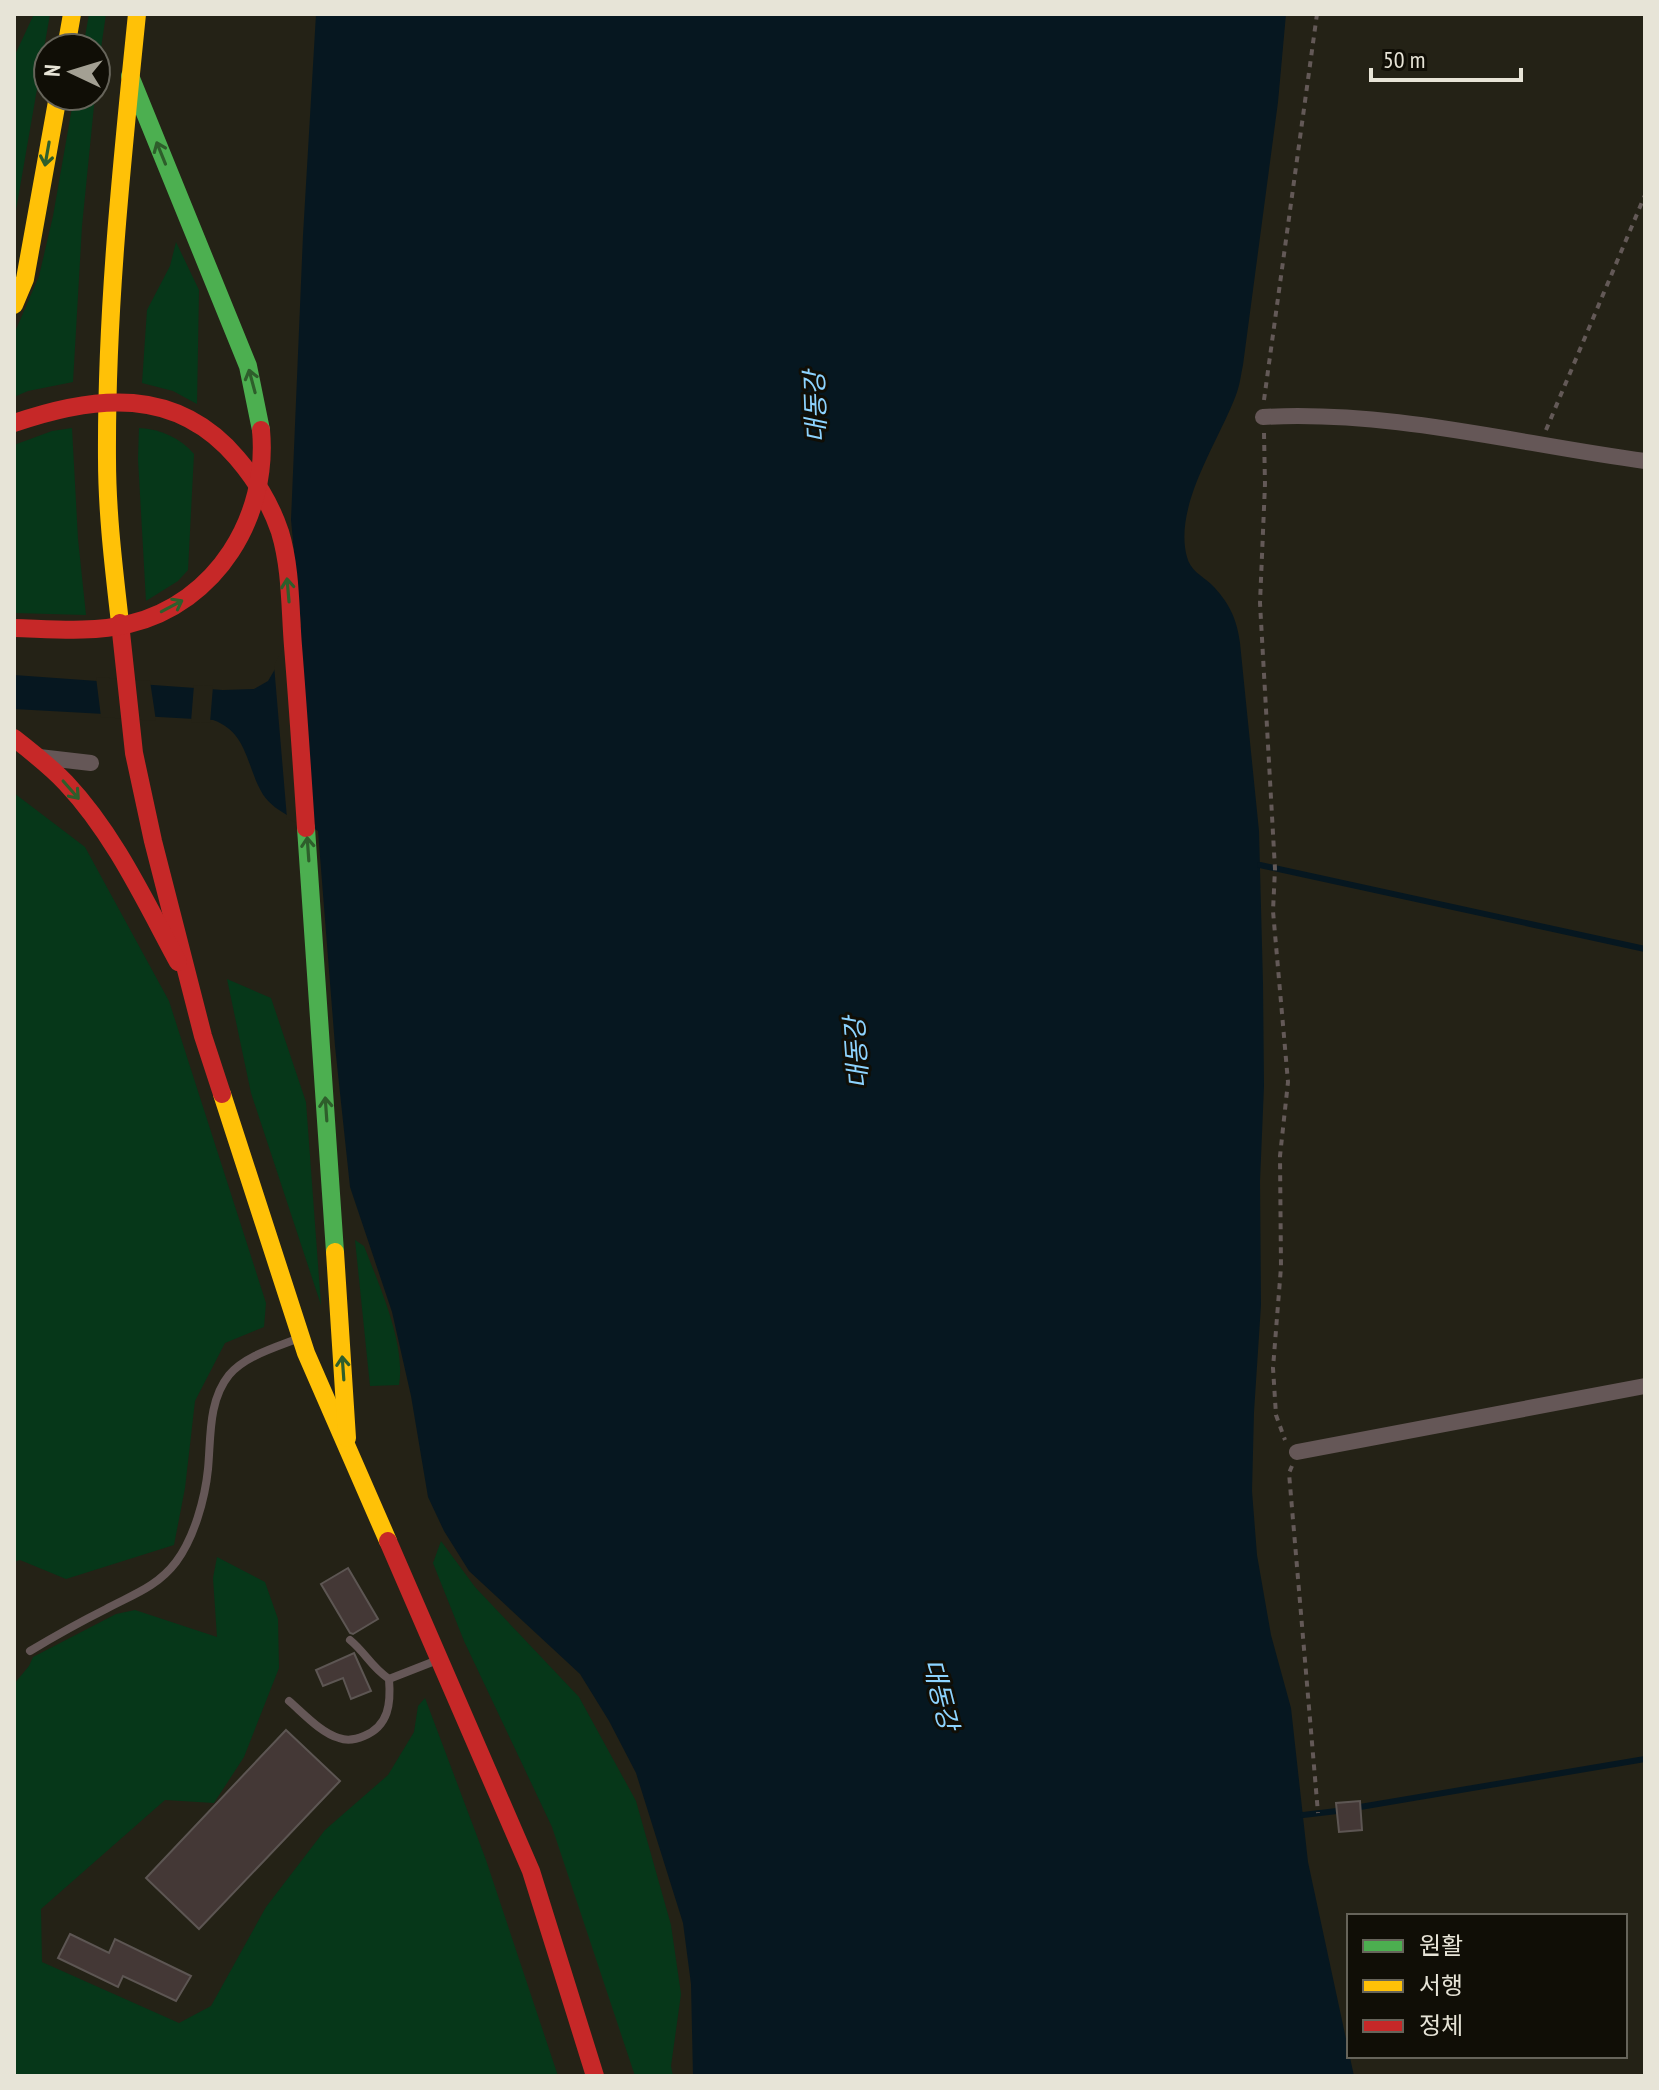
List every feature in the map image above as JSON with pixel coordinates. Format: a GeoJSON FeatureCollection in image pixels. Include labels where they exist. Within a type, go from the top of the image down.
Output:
{"type":"FeatureCollection","features":[{"type":"Feature","properties":{"kind":"main road"},"geometry":{"type":"LineString","coordinates":[[137,14],[115,225],[107,459],[111,540],[134,753],[153,841],[203,1036],[303,1345],[531,1871],[595,2076]]}},
{"type":"Feature","properties":{"kind":"main road"},"geometry":{"type":"LineString","coordinates":[[14,628],[115,627],[149,618],[180,602],[204,586],[239,539],[252,516],[262,472],[260,411],[248,366],[130,76]]}},
{"type":"Feature","properties":{"kind":"main road"},"geometry":{"type":"LineString","coordinates":[[14,305],[25,279],[55,112]]}},
{"type":"Feature","properties":{"kind":"main road"},"geometry":{"type":"LineString","coordinates":[[14,423],[72,406],[101,403],[156,405],[181,413],[214,434],[232,453],[255,481],[277,524],[284,549],[289,590],[348,1446]]}},
{"type":"Feature","properties":{"kind":"main road"},"geometry":{"type":"LineString","coordinates":[[14,738],[49,765],[85,806],[137,887],[193,991]]}},
{"type":"Feature","properties":{"kind":"street"},"geometry":{"type":"LineString","coordinates":[[1263,417],[1302,415],[1379,419],[1645,461]]}},
{"type":"Feature","properties":{"kind":"street"},"geometry":{"type":"LineString","coordinates":[[14,754],[91,763]]}},
{"type":"Feature","properties":{"kind":"street"},"geometry":{"type":"LineString","coordinates":[[1295,1458],[1645,1386]]}},
{"type":"Feature","properties":{"kind":"lane"},"geometry":{"type":"LineString","coordinates":[[30,1651],[109,1607],[134,1597],[167,1573],[178,1559],[203,1496],[212,1416],[223,1385],[231,1373],[249,1359],[303,1345]]}},
{"type":"Feature","properties":{"kind":"lane"},"geometry":{"type":"LineString","coordinates":[[350,1640],[359,1647],[373,1668],[389,1679]]}},
{"type":"Feature","properties":{"kind":"lane"},"geometry":{"type":"LineString","coordinates":[[389,1679],[440,1659]]}},
{"type":"Feature","properties":{"kind":"lane"},"geometry":{"type":"LineString","coordinates":[[289,1701],[339,1738],[356,1739],[375,1732],[386,1716],[391,1702],[389,1679]]}},
{"type":"Feature","properties":{"kind":"path"},"geometry":{"type":"LineString","coordinates":[[1317,14],[1269,353],[1263,417],[1265,484],[1260,603],[1275,869],[1273,911],[1288,1082],[1280,1156],[1281,1267],[1273,1368],[1276,1415],[1295,1458],[1289,1473],[1318,1813]]}},
{"type":"Feature","properties":{"kind":"path"},"geometry":{"type":"LineString","coordinates":[[1541,444],[1645,195]]}},
{"type":"Feature","properties":{"kind":"green space"},"geometry":{"type":"Polygon","coordinates":[[[34,14],[50,14],[47,32],[32,32],[33,112],[15,216],[14,242],[14,57],[34,14]]]}},
{"type":"Feature","properties":{"kind":"green space"},"geometry":{"type":"Polygon","coordinates":[[[89,14],[106,14],[103,32],[86,32],[89,14]]]}},
{"type":"Feature","properties":{"kind":"green space"},"geometry":{"type":"Polygon","coordinates":[[[71,112],[93,112],[82,226],[73,382],[14,397],[14,334],[39,276],[71,112]]]}},
{"type":"Feature","properties":{"kind":"green space"},"geometry":{"type":"Polygon","coordinates":[[[176,242],[199,290],[197,404],[173,391],[142,383],[147,310],[170,266],[176,242]]]}},
{"type":"Feature","properties":{"kind":"green space"},"geometry":{"type":"Polygon","coordinates":[[[72,428],[86,615],[14,613],[14,445],[52,431],[72,428]]]}},
{"type":"Feature","properties":{"kind":"green space"},"geometry":{"type":"Polygon","coordinates":[[[139,428],[170,435],[194,454],[188,570],[178,581],[146,601],[138,459],[139,428]]]}},
{"type":"Feature","properties":{"kind":"green space"},"geometry":{"type":"Polygon","coordinates":[[[14,793],[85,847],[169,1001],[266,1303],[264,1327],[225,1343],[195,1401],[185,1488],[174,1545],[66,1579],[20,1560],[14,1562],[14,793]]]}},
{"type":"Feature","properties":{"kind":"green space"},"geometry":{"type":"Polygon","coordinates":[[[227,979],[271,998],[306,1102],[321,1305],[251,1093],[227,979]]]}},
{"type":"Feature","properties":{"kind":"green space"},"geometry":{"type":"Polygon","coordinates":[[[355,1240],[364,1246],[390,1315],[399,1351],[399,1385],[370,1386],[355,1240]]]}},
{"type":"Feature","properties":{"kind":"green space"},"geometry":{"type":"Polygon","coordinates":[[[441,1541],[475,1587],[579,1697],[636,1801],[671,1925],[681,1994],[671,2066],[673,2076],[635,2076],[552,1827],[464,1641],[433,1563],[441,1541]]]}},
{"type":"Feature","properties":{"kind":"green space"},"geometry":{"type":"Polygon","coordinates":[[[217,1557],[265,1582],[278,1619],[279,1668],[244,1757],[214,1803],[165,1800],[41,1909],[42,1962],[179,2023],[211,2006],[266,1907],[325,1830],[388,1775],[414,1732],[418,1706],[425,1698],[486,1860],[558,2076],[14,2076],[14,1684],[33,1657],[116,1614],[135,1610],[217,1637],[213,1578],[217,1557]]]}},
{"type":"Feature","properties":{"kind":"water","name":"대동강"},"geometry":{"type":"Polygon","coordinates":[[[316,14],[1286,14],[1278,102],[1243,365],[1236,395],[1192,495],[1184,537],[1189,562],[1227,604],[1237,626],[1240,643],[1259,831],[1263,984],[1261,1305],[1252,1491],[1257,1555],[1271,1635],[1291,1708],[1308,1862],[1347,2043],[1347,2058],[1350,2058],[1354,2076],[693,2076],[691,1984],[683,1923],[636,1773],[580,1674],[469,1571],[444,1531],[428,1497],[411,1396],[392,1312],[350,1187],[318,831],[286,815],[266,798],[233,732],[213,720],[14,709],[14,675],[223,690],[254,689],[268,681],[301,625],[291,520],[316,14]]]}},
{"type":"Feature","properties":{"kind":"pier"},"geometry":{"type":"Polygon","coordinates":[[[296,625],[313,832],[287,818],[274,665],[296,625]]]}},
{"type":"Feature","properties":{"kind":"pier"},"geometry":{"type":"Polygon","coordinates":[[[96,677],[150,681],[156,721],[101,717],[96,677]]]}},
{"type":"Feature","properties":{"kind":"pier"},"geometry":{"type":"Polygon","coordinates":[[[194,685],[213,686],[210,723],[191,722],[194,685]]]}},
{"type":"Feature","properties":{"kind":"building"},"geometry":{"type":"Polygon","coordinates":[[[348,1568],[378,1619],[353,1634],[321,1584],[348,1568]]]}},
{"type":"Feature","properties":{"kind":"building"},"geometry":{"type":"Polygon","coordinates":[[[354,1653],[371,1691],[351,1699],[343,1678],[323,1686],[316,1670],[354,1653]]]}},
{"type":"Feature","properties":{"kind":"building"},"geometry":{"type":"Polygon","coordinates":[[[286,1730],[340,1781],[199,1929],[146,1878],[286,1730]]]}},
{"type":"Feature","properties":{"kind":"building"},"geometry":{"type":"Polygon","coordinates":[[[1360,1801],[1362,1830],[1339,1832],[1336,1803],[1360,1801]]]}},
{"type":"Feature","properties":{"kind":"building"},"geometry":{"type":"Polygon","coordinates":[[[70,1934],[109,1953],[115,1939],[191,1976],[176,2001],[123,1976],[118,1987],[58,1958],[70,1934]]]}},
{"type":"Feature","properties":{"kind":"waterway"},"geometry":{"type":"LineString","coordinates":[[1260,865],[1645,949]]}},
{"type":"Feature","properties":{"kind":"waterway"},"geometry":{"type":"LineString","coordinates":[[1360,1807],[1645,1759]]}},
{"type":"Feature","properties":{"kind":"waterway"},"geometry":{"type":"LineString","coordinates":[[1303,1815],[1337,1811]]}},
{"type":"Feature","properties":{"kind":"traffic: fast"},"geometry":{"type":"LineString","coordinates":[[130,76],[248,366],[261,430]]}},
{"type":"Feature","properties":{"kind":"traffic: fast"},"geometry":{"type":"LineString","coordinates":[[306,828],[335,1252]]}},
{"type":"Feature","properties":{"kind":"traffic: slow"},"geometry":{"type":"LineString","coordinates":[[69,32],[72,14]]}},
{"type":"Feature","properties":{"kind":"traffic: slow"},"geometry":{"type":"LineString","coordinates":[[120,623],[108,500],[107,403],[116,236],[137,14]]}},
{"type":"Feature","properties":{"kind":"traffic: slow"},"geometry":{"type":"LineString","coordinates":[[14,305],[25,279],[55,112]]}},
{"type":"Feature","properties":{"kind":"traffic: slow"},"geometry":{"type":"LineString","coordinates":[[222,1094],[306,1353],[388,1541]]}},
{"type":"Feature","properties":{"kind":"traffic: slow"},"geometry":{"type":"LineString","coordinates":[[335,1252],[347,1438]]}},
{"type":"Feature","properties":{"kind":"traffic: jam"},"geometry":{"type":"LineString","coordinates":[[14,423],[74,407],[104,403],[133,403],[161,408],[188,418],[213,435],[250,475],[276,522],[286,560],[306,828]]}},
{"type":"Feature","properties":{"kind":"traffic: jam"},"geometry":{"type":"LineString","coordinates":[[14,628],[72,630],[115,627],[160,613],[188,597],[212,576],[246,524],[256,494],[261,462],[261,430]]}},
{"type":"Feature","properties":{"kind":"traffic: jam"},"geometry":{"type":"LineString","coordinates":[[120,623],[134,753],[153,841],[203,1036],[222,1094]]}},
{"type":"Feature","properties":{"kind":"traffic: jam"},"geometry":{"type":"LineString","coordinates":[[14,738],[60,777],[99,824],[128,869],[178,962]]}},
{"type":"Feature","properties":{"kind":"traffic: jam"},"geometry":{"type":"LineString","coordinates":[[388,1541],[531,1871],[595,2076]]}}]}
